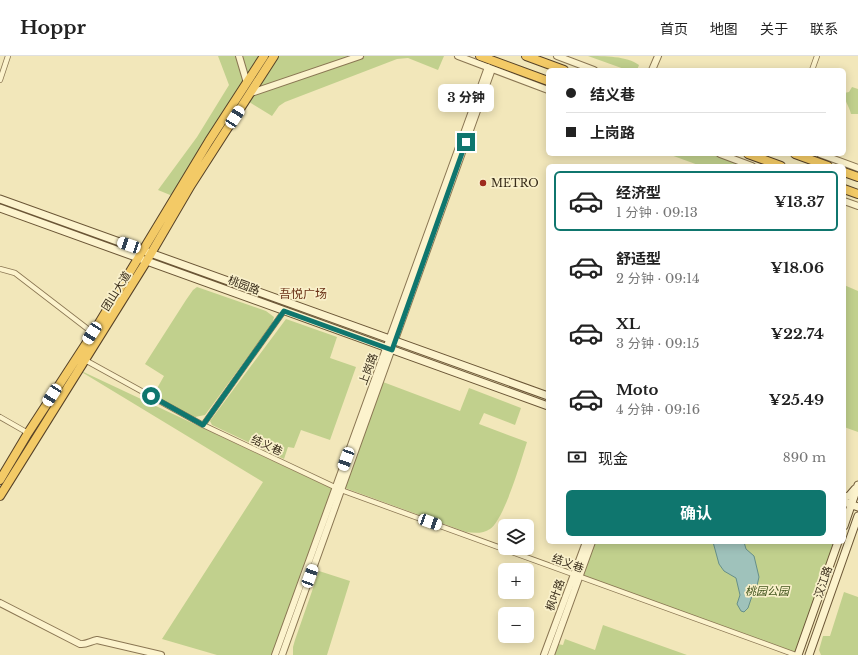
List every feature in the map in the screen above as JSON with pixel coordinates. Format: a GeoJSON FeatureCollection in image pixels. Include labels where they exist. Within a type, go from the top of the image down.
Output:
{"type":"FeatureCollection","features":[{"type":"Feature","properties":{"kind":"highway","name":"团山大道"},"geometry":{"type":"LineString","coordinates":[[0,480],[138,259],[205,147],[264,56]]}},
{"type":"Feature","properties":{"kind":"highway","name":"团山大道"},"geometry":{"type":"LineString","coordinates":[[0,496],[152,253],[191,185],[274,56]]}},
{"type":"Feature","properties":{"kind":"highway"},"geometry":{"type":"LineString","coordinates":[[480,56],[546,80]]}},
{"type":"Feature","properties":{"kind":"highway"},"geometry":{"type":"LineString","coordinates":[[526,56],[559,68]]}},
{"type":"Feature","properties":{"kind":"highway"},"geometry":{"type":"LineString","coordinates":[[754,156],[776,164]]}},
{"type":"Feature","properties":{"kind":"highway"},"geometry":{"type":"LineString","coordinates":[[800,156],[822,164]]}},
{"type":"Feature","properties":{"kind":"highway"},"geometry":{"type":"LineString","coordinates":[[846,173],[858,177]]}},
{"type":"Feature","properties":{"kind":"highway"},"geometry":{"type":"LineString","coordinates":[[846,190],[858,194]]}},
{"type":"Feature","properties":{"kind":"main road","name":"桃园路"},"geometry":{"type":"LineString","coordinates":[[0,200],[152,253],[546,395]]}},
{"type":"Feature","properties":{"kind":"main road","name":"桃园路"},"geometry":{"type":"LineString","coordinates":[[0,208],[546,405]]}},
{"type":"Feature","properties":{"kind":"main road"},"geometry":{"type":"LineString","coordinates":[[846,497],[849,496],[858,485]]}},
{"type":"Feature","properties":{"kind":"main road"},"geometry":{"type":"LineString","coordinates":[[846,513],[855,506],[858,485]]}},
{"type":"Feature","properties":{"kind":"main road"},"geometry":{"type":"LineString","coordinates":[[846,513],[858,517]]}},
{"type":"Feature","properties":{"kind":"main road","name":"汉江路"},"geometry":{"type":"LineString","coordinates":[[809,655],[858,517]]}},
{"type":"Feature","properties":{"kind":"main road"},"geometry":{"type":"LineString","coordinates":[[852,534],[858,528]]}},
{"type":"Feature","properties":{"kind":"main road","name":"汉江路"},"geometry":{"type":"LineString","coordinates":[[797,655],[837,544]]}},
{"type":"Feature","properties":{"kind":"street"},"geometry":{"type":"LineString","coordinates":[[0,80],[8,56]]}},
{"type":"Feature","properties":{"kind":"street"},"geometry":{"type":"LineString","coordinates":[[239,56],[247,83]]}},
{"type":"Feature","properties":{"kind":"street"},"geometry":{"type":"LineString","coordinates":[[251,93],[360,56]]}},
{"type":"Feature","properties":{"kind":"street"},"geometry":{"type":"LineString","coordinates":[[458,56],[546,89]]}},
{"type":"Feature","properties":{"kind":"street"},"geometry":{"type":"LineString","coordinates":[[557,56],[589,68]]}},
{"type":"Feature","properties":{"kind":"street"},"geometry":{"type":"LineString","coordinates":[[653,68],[658,56]]}},
{"type":"Feature","properties":{"kind":"street"},"geometry":{"type":"LineString","coordinates":[[813,68],[817,56]]}},
{"type":"Feature","properties":{"kind":"street","name":"上岗路"},"geometry":{"type":"LineString","coordinates":[[275,655],[386,358],[490,68]]}},
{"type":"Feature","properties":{"kind":"street"},"geometry":{"type":"LineString","coordinates":[[725,156],[747,164]]}},
{"type":"Feature","properties":{"kind":"street"},"geometry":{"type":"LineString","coordinates":[[825,156],[858,168]]}},
{"type":"Feature","properties":{"kind":"street"},"geometry":{"type":"LineString","coordinates":[[846,202],[858,206]]}},
{"type":"Feature","properties":{"kind":"street"},"geometry":{"type":"LineString","coordinates":[[0,269],[16,273],[92,333]]}},
{"type":"Feature","properties":{"kind":"street"},"geometry":{"type":"LineString","coordinates":[[203,425],[284,311]]}},
{"type":"Feature","properties":{"kind":"street"},"geometry":{"type":"LineString","coordinates":[[379,336],[396,330],[404,344]]}},
{"type":"Feature","properties":{"kind":"street"},"geometry":{"type":"LineString","coordinates":[[377,345],[386,358],[401,353]]}},
{"type":"Feature","properties":{"kind":"street","name":"结义巷"},"geometry":{"type":"LineString","coordinates":[[85,360],[203,425],[338,489],[797,655]]}},
{"type":"Feature","properties":{"kind":"street"},"geometry":{"type":"LineString","coordinates":[[0,418],[28,433]]}},
{"type":"Feature","properties":{"kind":"street","name":"上岗路"},"geometry":{"type":"LineString","coordinates":[[282,655],[338,489]]}},
{"type":"Feature","properties":{"kind":"street","name":"枫叶路"},"geometry":{"type":"LineString","coordinates":[[551,655],[577,576],[585,544]]}},
{"type":"Feature","properties":{"kind":"street","name":"枫叶路"},"geometry":{"type":"LineString","coordinates":[[544,655],[591,544]]}},
{"type":"Feature","properties":{"kind":"street"},"geometry":{"type":"LineString","coordinates":[[0,604],[80,644],[97,640],[161,655]]}},
{"type":"Feature","properties":{"kind":"street"},"geometry":{"type":"LineString","coordinates":[[285,647],[286,655]]}},
{"type":"Feature","properties":{"kind":"green space"},"geometry":{"type":"Polygon","coordinates":[[[218,56],[264,56],[175,197],[158,190],[197,137],[229,85],[218,56]]]}},
{"type":"Feature","properties":{"kind":"green space"},"geometry":{"type":"Polygon","coordinates":[[[274,56],[444,56],[438,70],[408,58],[397,59],[285,102],[279,106],[272,116],[246,100],[274,56]]]}},
{"type":"Feature","properties":{"kind":"green space"},"geometry":{"type":"Polygon","coordinates":[[[588,56],[622,58],[639,65],[638,68],[621,68],[588,56]]]}},
{"type":"Feature","properties":{"kind":"green space"},"geometry":{"type":"Polygon","coordinates":[[[852,87],[858,89],[858,114],[851,114],[846,101],[846,93],[849,92],[852,87]]]}},
{"type":"Feature","properties":{"kind":"green space"},"geometry":{"type":"Polygon","coordinates":[[[674,156],[725,156],[747,164],[696,164],[674,156]]]}},
{"type":"Feature","properties":{"kind":"green space"},"geometry":{"type":"Polygon","coordinates":[[[846,286],[858,291],[858,432],[846,428],[846,286]]]}},
{"type":"Feature","properties":{"kind":"green space"},"geometry":{"type":"Polygon","coordinates":[[[197,287],[266,311],[274,317],[272,324],[205,415],[195,417],[151,399],[164,376],[145,364],[186,300],[197,287]]]}},
{"type":"Feature","properties":{"kind":"green space"},"geometry":{"type":"Polygon","coordinates":[[[286,319],[337,337],[330,358],[356,367],[330,440],[301,430],[294,448],[288,447],[284,459],[212,425],[210,421],[286,319]]]}},
{"type":"Feature","properties":{"kind":"green space"},"geometry":{"type":"Polygon","coordinates":[[[75,368],[337,491],[278,655],[217,655],[162,639],[263,482],[75,368]]]}},
{"type":"Feature","properties":{"kind":"green space"},"geometry":{"type":"Polygon","coordinates":[[[383,382],[460,411],[469,388],[521,408],[515,425],[484,413],[479,424],[527,442],[506,503],[501,514],[490,529],[475,533],[466,532],[345,488],[383,382]]]}},
{"type":"Feature","properties":{"kind":"green space","name":"桃园公园"},"geometry":{"type":"Polygon","coordinates":[[[591,544],[837,544],[798,655],[580,577],[591,544]]]}},
{"type":"Feature","properties":{"kind":"green space"},"geometry":{"type":"Polygon","coordinates":[[[319,571],[350,581],[327,655],[293,655],[295,640],[319,571]]]}},
{"type":"Feature","properties":{"kind":"green space"},"geometry":{"type":"Polygon","coordinates":[[[844,592],[858,597],[858,655],[821,655],[819,650],[823,636],[830,636],[844,592]]]}},
{"type":"Feature","properties":{"kind":"green space"},"geometry":{"type":"Polygon","coordinates":[[[603,625],[687,655],[554,655],[558,644],[563,645],[565,639],[595,650],[603,625]]]}},
{"type":"Feature","properties":{"kind":"water"},"geometry":{"type":"Polygon","coordinates":[[[714,544],[745,544],[746,549],[754,556],[759,577],[756,590],[752,596],[748,608],[744,612],[741,611],[737,604],[740,595],[736,578],[724,571],[719,564],[714,544]]]}},
{"type":"Feature","properties":{"kind":"place","name":"METRO"},"geometry":{"type":"Point","coordinates":[483,183]}},
{"type":"Feature","properties":{"kind":"district","name":"吾悦广场"},"geometry":{"type":"Point","coordinates":[303,294]}},
{"type":"Feature","properties":{"kind":"route"},"geometry":{"type":"LineString","coordinates":[[151,396],[203,425],[284,311],[392,350],[466,142]]}}]}
